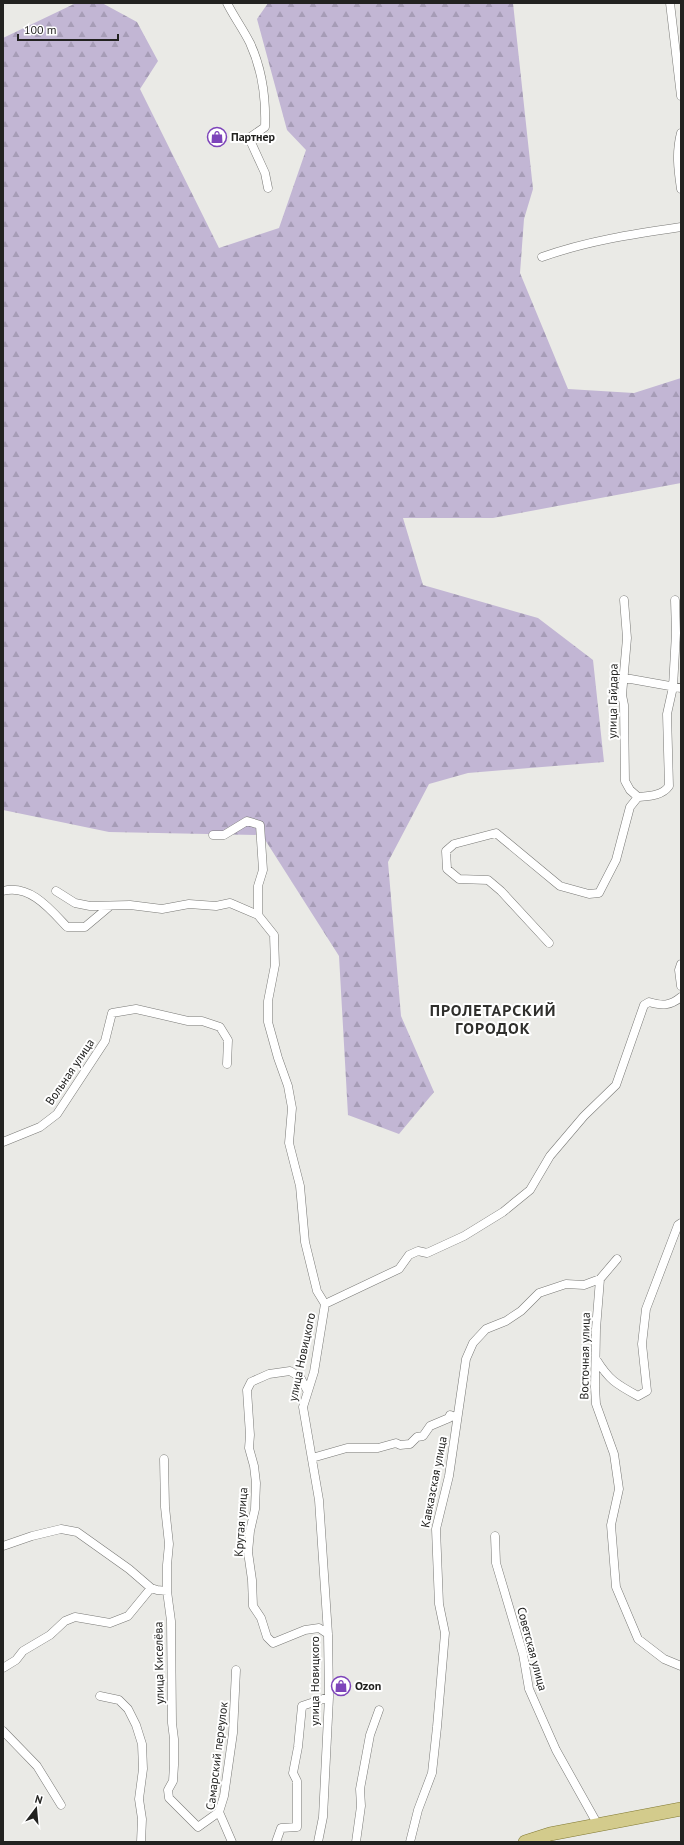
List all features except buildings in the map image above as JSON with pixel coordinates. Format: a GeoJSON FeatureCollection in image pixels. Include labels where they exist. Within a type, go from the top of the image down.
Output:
{"type":"FeatureCollection","features":[{"type":"Feature","properties":{"kind":"main road"},"geometry":{"type":"LineString","coordinates":[[525,1842],[550,1834],[681,1809]]}},
{"type":"Feature","properties":{"kind":"street"},"geometry":{"type":"LineString","coordinates":[[227,3],[250,44],[261,75],[266,105],[265,127],[249,138],[266,173],[268,188]]}},
{"type":"Feature","properties":{"kind":"street"},"geometry":{"type":"LineString","coordinates":[[670,3],[681,96]]}},
{"type":"Feature","properties":{"kind":"street"},"geometry":{"type":"LineString","coordinates":[[681,133],[678,144],[677,167],[681,189]]}},
{"type":"Feature","properties":{"kind":"street"},"geometry":{"type":"LineString","coordinates":[[542,257],[562,250],[614,237],[681,227]]}},
{"type":"Feature","properties":{"kind":"street","name":"улица Гайдара"},"geometry":{"type":"LineString","coordinates":[[624,600],[627,638],[625,678],[622,695],[624,705],[625,781],[630,790],[638,797]]}},
{"type":"Feature","properties":{"kind":"street"},"geometry":{"type":"LineString","coordinates":[[548,943],[502,891],[488,880],[459,879],[447,869],[446,852],[454,844],[496,833],[560,886],[589,894],[599,893],[616,860],[630,807],[638,797],[655,795],[666,791],[670,786],[667,714],[677,688],[675,600]]}},
{"type":"Feature","properties":{"kind":"street"},"geometry":{"type":"LineString","coordinates":[[625,678],[677,688]]}},
{"type":"Feature","properties":{"kind":"street"},"geometry":{"type":"LineString","coordinates":[[213,835],[224,835],[247,821],[260,825],[263,870],[258,886],[258,915]]}},
{"type":"Feature","properties":{"kind":"street"},"geometry":{"type":"LineString","coordinates":[[3,891],[14,888],[28,893],[49,906],[67,927],[85,928],[110,906]]}},
{"type":"Feature","properties":{"kind":"street"},"geometry":{"type":"LineString","coordinates":[[56,891],[75,903],[90,906],[110,906]]}},
{"type":"Feature","properties":{"kind":"street","name":"улица Новицкого"},"geometry":{"type":"LineString","coordinates":[[110,906],[130,905],[162,909],[189,904],[216,906],[230,904],[258,915],[274,935],[275,965],[268,1001],[268,1022],[288,1086],[292,1108],[289,1143],[300,1186],[305,1242],[317,1291],[325,1304],[314,1372],[307,1390],[303,1407],[319,1500],[328,1634],[329,1697],[323,1817],[318,1842]]}},
{"type":"Feature","properties":{"kind":"street"},"geometry":{"type":"LineString","coordinates":[[681,964],[679,970],[681,986]]}},
{"type":"Feature","properties":{"kind":"street"},"geometry":{"type":"LineString","coordinates":[[325,1304],[399,1268],[409,1255],[418,1251],[427,1253],[464,1236],[503,1212],[530,1190],[550,1156],[584,1116],[616,1085],[644,1005],[649,1002],[661,1006],[674,1003],[681,997]]}},
{"type":"Feature","properties":{"kind":"street","name":"Вольная улица"},"geometry":{"type":"LineString","coordinates":[[3,1142],[40,1127],[57,1114],[105,1041],[112,1013],[136,1009],[188,1021],[202,1021],[220,1027],[228,1040],[227,1064]]}},
{"type":"Feature","properties":{"kind":"street"},"geometry":{"type":"LineString","coordinates":[[595,1358],[607,1376],[622,1387],[638,1396],[646,1392],[642,1344],[646,1309],[678,1225],[681,1223]]}},
{"type":"Feature","properties":{"kind":"street"},"geometry":{"type":"LineString","coordinates":[[600,1279],[617,1259]]}},
{"type":"Feature","properties":{"kind":"street","name":"Восточная улица"},"geometry":{"type":"LineString","coordinates":[[600,1279],[595,1358],[596,1404],[614,1454],[619,1489],[611,1526],[616,1587],[638,1639],[664,1660],[681,1666]]}},
{"type":"Feature","properties":{"kind":"street","name":"Кавказская улица"},"geometry":{"type":"LineString","coordinates":[[410,1842],[418,1810],[432,1773],[445,1633],[439,1604],[436,1529],[449,1476],[466,1359],[473,1343],[486,1329],[506,1321],[521,1311],[539,1293],[566,1284],[584,1285],[600,1279]]}},
{"type":"Feature","properties":{"kind":"street","name":"Крутая улица"},"geometry":{"type":"LineString","coordinates":[[307,1390],[300,1377],[290,1371],[269,1374],[251,1382],[248,1390],[250,1435],[249,1448],[254,1466],[256,1483],[255,1508],[248,1552],[252,1580],[253,1606],[261,1618],[267,1637],[274,1643],[306,1630],[319,1628],[328,1634]]}},
{"type":"Feature","properties":{"kind":"street"},"geometry":{"type":"LineString","coordinates":[[312,1458],[347,1448],[378,1448],[396,1443],[400,1445],[410,1444],[417,1437],[423,1436],[430,1426],[435,1423],[449,1418],[450,1415],[458,1418]]}},
{"type":"Feature","properties":{"kind":"street","name":"улица Киселёва"},"geometry":{"type":"LineString","coordinates":[[164,1459],[165,1508],[169,1544],[167,1591],[171,1621],[172,1722],[174,1739],[173,1781],[168,1790],[169,1798],[198,1827],[220,1812]]}},
{"type":"Feature","properties":{"kind":"street"},"geometry":{"type":"LineString","coordinates":[[3,1546],[32,1536],[61,1529],[76,1532],[129,1569],[151,1588],[167,1591]]}},
{"type":"Feature","properties":{"kind":"street","name":"Советская улица"},"geometry":{"type":"LineString","coordinates":[[494,1536],[496,1563],[523,1654],[529,1689],[556,1750],[598,1825]]}},
{"type":"Feature","properties":{"kind":"street"},"geometry":{"type":"LineString","coordinates":[[3,1668],[16,1660],[23,1651],[50,1635],[65,1621],[75,1617],[110,1624],[128,1616],[151,1588]]}},
{"type":"Feature","properties":{"kind":"street","name":"Самарский переулок"},"geometry":{"type":"LineString","coordinates":[[232,1842],[220,1812],[224,1796],[233,1733],[236,1670]]}},
{"type":"Feature","properties":{"kind":"street"},"geometry":{"type":"LineString","coordinates":[[100,1696],[119,1700],[128,1709],[142,1744],[143,1769],[139,1799],[142,1819],[141,1842]]}},
{"type":"Feature","properties":{"kind":"street"},"geometry":{"type":"LineString","coordinates":[[276,1842],[282,1828],[297,1827],[297,1781],[293,1773],[298,1747],[302,1706],[329,1697]]}},
{"type":"Feature","properties":{"kind":"street"},"geometry":{"type":"LineString","coordinates":[[356,1842],[361,1806],[360,1789],[370,1735],[379,1710]]}},
{"type":"Feature","properties":{"kind":"street"},"geometry":{"type":"LineString","coordinates":[[3,1731],[37,1766],[61,1805]]}},
{"type":"Feature","properties":{"kind":"green space"},"geometry":{"type":"Polygon","coordinates":[[[76,3],[102,3],[137,22],[158,61],[140,89],[219,248],[279,228],[306,150],[287,130],[257,19],[268,3],[513,3],[533,189],[524,219],[520,273],[568,389],[634,393],[681,378],[681,483],[493,518],[403,518],[423,585],[538,618],[593,660],[604,762],[468,773],[429,784],[388,862],[401,1016],[434,1092],[399,1134],[348,1115],[339,956],[262,835],[109,832],[3,810],[3,38],[76,3]]]}},
{"type":"Feature","properties":{"kind":"place","name":"Партнер"},"geometry":{"type":"Point","coordinates":[217,137]}},
{"type":"Feature","properties":{"kind":"place","name":"Ozon"},"geometry":{"type":"Point","coordinates":[341,1686]}},
{"type":"Feature","properties":{"kind":"district","name":"ПРОЛЕТАРСКИЙ ГОРОДОК"},"geometry":{"type":"Point","coordinates":[493,1019]}}]}
